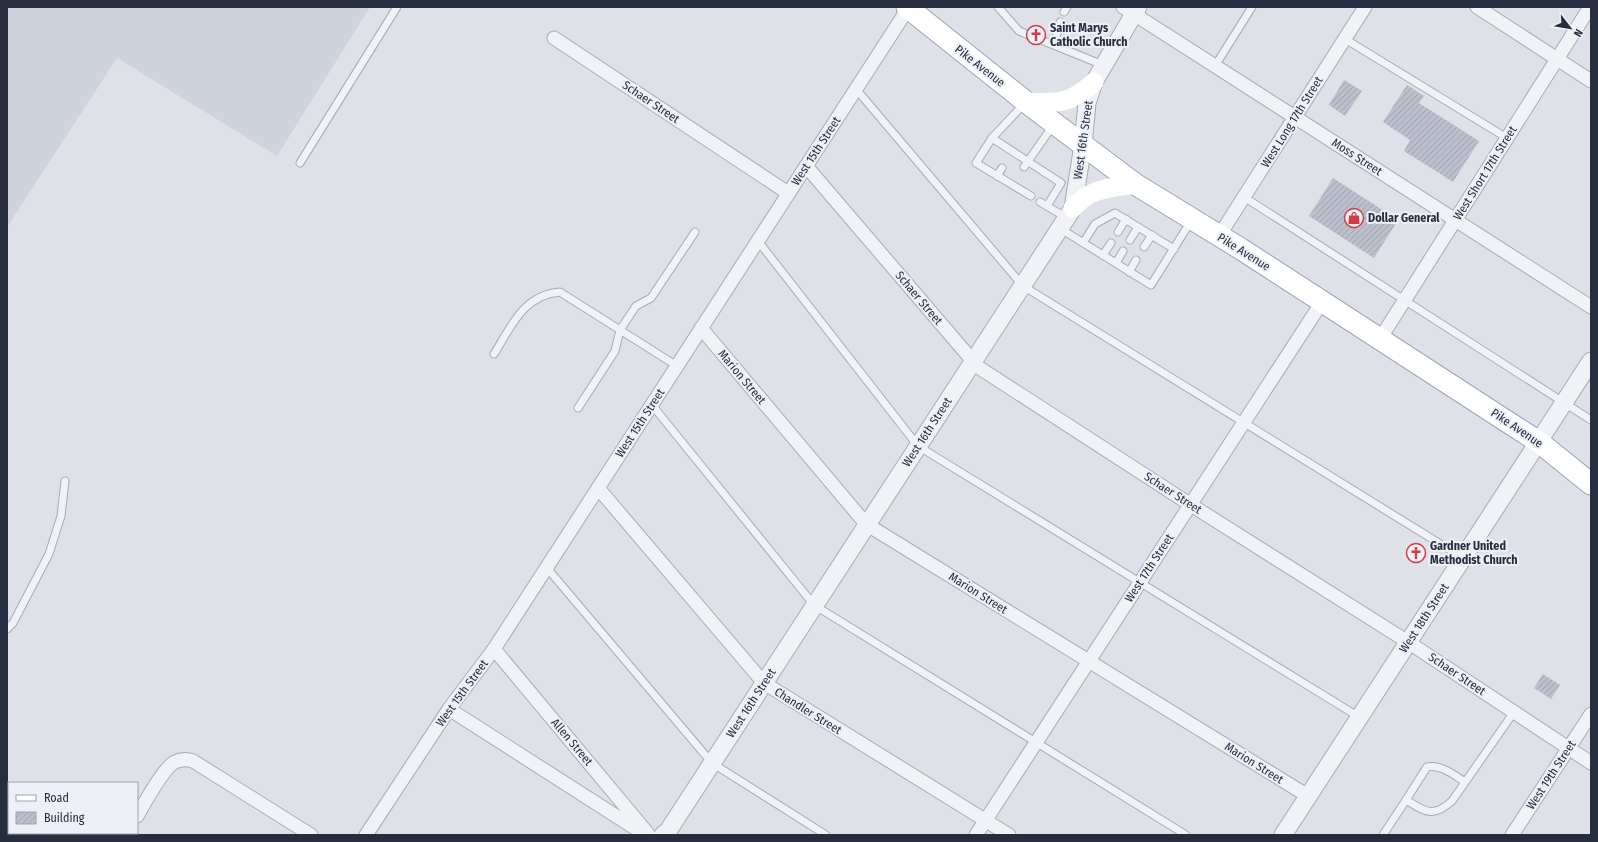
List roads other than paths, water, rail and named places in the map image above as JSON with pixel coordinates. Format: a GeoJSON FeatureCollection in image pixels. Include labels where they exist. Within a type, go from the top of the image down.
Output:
{"type":"FeatureCollection","features":[{"type":"Feature","properties":{"kind":"main road","name":"Pike Avenue"},"geometry":{"type":"LineString","coordinates":[[908,7],[1054,124],[1134,184],[1220,236],[1539,442],[1591,484]]}},
{"type":"Feature","properties":{"kind":"main road"},"geometry":{"type":"LineString","coordinates":[[1026,102],[1058,103],[1072,99],[1081,94],[1094,82]]}},
{"type":"Feature","properties":{"kind":"main road"},"geometry":{"type":"LineString","coordinates":[[1067,218],[1088,194],[1100,190],[1134,184]]}},
{"type":"Feature","properties":{"kind":"street","name":"West 15th Street"},"geometry":{"type":"LineString","coordinates":[[366,835],[449,709],[494,649],[908,7]]}},
{"type":"Feature","properties":{"kind":"street","name":"West Long 17th Street"},"geometry":{"type":"LineString","coordinates":[[1220,236],[1365,7]]}},
{"type":"Feature","properties":{"kind":"street"},"geometry":{"type":"LineString","coordinates":[[1476,7],[1591,81]]}},
{"type":"Feature","properties":{"kind":"street","name":"West Short 17th Street"},"geometry":{"type":"LineString","coordinates":[[1380,339],[1590,7]]}},
{"type":"Feature","properties":{"kind":"street","name":"Moss Street"},"geometry":{"type":"LineString","coordinates":[[1132,9],[1215,66],[1591,307]]}},
{"type":"Feature","properties":{"kind":"street","name":"West 16th Street"},"geometry":{"type":"LineString","coordinates":[[663,835],[668,831],[866,524],[974,362],[1067,218],[1083,145],[1086,103],[1094,82],[1132,9]]}},
{"type":"Feature","properties":{"kind":"street","name":"Schaer Street"},"geometry":{"type":"LineString","coordinates":[[554,38],[788,194]]}},
{"type":"Feature","properties":{"kind":"street","name":"Schaer Street"},"geometry":{"type":"LineString","coordinates":[[806,166],[978,367],[1191,505],[1408,642],[1591,763]]}},
{"type":"Feature","properties":{"kind":"street","name":"West 17th Street"},"geometry":{"type":"LineString","coordinates":[[976,835],[1322,302]]}},
{"type":"Feature","properties":{"kind":"street","name":"Marion Street"},"geometry":{"type":"LineString","coordinates":[[702,328],[866,524],[1308,796]]}},
{"type":"Feature","properties":{"kind":"street","name":"West 18th Street"},"geometry":{"type":"LineString","coordinates":[[1283,835],[1591,361]]}},
{"type":"Feature","properties":{"kind":"street","name":"Chandler Street"},"geometry":{"type":"LineString","coordinates":[[598,488],[764,683],[1009,835]]}},
{"type":"Feature","properties":{"kind":"street","name":"Allen Street"},"geometry":{"type":"LineString","coordinates":[[494,649],[647,835]]}},
{"type":"Feature","properties":{"kind":"street","name":"Allen Street"},"geometry":{"type":"LineString","coordinates":[[449,709],[647,835]]}},
{"type":"Feature","properties":{"kind":"street","name":"West 19th Street"},"geometry":{"type":"LineString","coordinates":[[1512,835],[1591,714]]}},
{"type":"Feature","properties":{"kind":"street"},"geometry":{"type":"LineString","coordinates":[[138,814],[171,765],[181,760],[193,761],[311,835]]}},
{"type":"Feature","properties":{"kind":"lane"},"geometry":{"type":"LineString","coordinates":[[300,163],[397,7]]}},
{"type":"Feature","properties":{"kind":"lane"},"geometry":{"type":"LineString","coordinates":[[998,7],[1019,31],[1103,65]]}},
{"type":"Feature","properties":{"kind":"lane"},"geometry":{"type":"LineString","coordinates":[[1215,66],[1252,7]]}},
{"type":"Feature","properties":{"kind":"lane"},"geometry":{"type":"LineString","coordinates":[[1054,45],[1060,22]]}},
{"type":"Feature","properties":{"kind":"lane"},"geometry":{"type":"LineString","coordinates":[[1345,39],[1507,138]]}},
{"type":"Feature","properties":{"kind":"lane"},"geometry":{"type":"LineString","coordinates":[[856,89],[1023,286],[1464,558]]}},
{"type":"Feature","properties":{"kind":"lane"},"geometry":{"type":"LineString","coordinates":[[1026,102],[992,138],[976,163],[1028,195],[1031,186]]}},
{"type":"Feature","properties":{"kind":"lane"},"geometry":{"type":"LineString","coordinates":[[1026,164],[1054,124]]}},
{"type":"Feature","properties":{"kind":"lane"},"geometry":{"type":"LineString","coordinates":[[992,138],[1011,155],[1040,173],[1061,183],[1047,206]]}},
{"type":"Feature","properties":{"kind":"lane"},"geometry":{"type":"LineString","coordinates":[[997,176],[1002,168]]}},
{"type":"Feature","properties":{"kind":"lane"},"geometry":{"type":"LineString","coordinates":[[1012,185],[1017,177]]}},
{"type":"Feature","properties":{"kind":"lane"},"geometry":{"type":"LineString","coordinates":[[1244,197],[1591,420]]}},
{"type":"Feature","properties":{"kind":"lane"},"geometry":{"type":"LineString","coordinates":[[1040,202],[1067,218],[1083,243],[1152,286],[1192,219]]}},
{"type":"Feature","properties":{"kind":"lane"},"geometry":{"type":"LineString","coordinates":[[1083,243],[1095,224],[1115,213],[1174,249]]}},
{"type":"Feature","properties":{"kind":"lane"},"geometry":{"type":"LineString","coordinates":[[1118,232],[1126,219]]}},
{"type":"Feature","properties":{"kind":"lane"},"geometry":{"type":"LineString","coordinates":[[1130,240],[1138,227]]}},
{"type":"Feature","properties":{"kind":"lane"},"geometry":{"type":"LineString","coordinates":[[578,408],[615,351],[620,330],[636,306],[651,298],[695,232]]}},
{"type":"Feature","properties":{"kind":"lane"},"geometry":{"type":"LineString","coordinates":[[1144,247],[1152,235]]}},
{"type":"Feature","properties":{"kind":"lane"},"geometry":{"type":"LineString","coordinates":[[758,241],[918,446],[1359,718]]}},
{"type":"Feature","properties":{"kind":"lane"},"geometry":{"type":"LineString","coordinates":[[1103,256],[1111,243]]}},
{"type":"Feature","properties":{"kind":"lane"},"geometry":{"type":"LineString","coordinates":[[1116,263],[1123,251]]}},
{"type":"Feature","properties":{"kind":"lane"},"geometry":{"type":"LineString","coordinates":[[1129,272],[1136,260]]}},
{"type":"Feature","properties":{"kind":"lane"},"geometry":{"type":"LineString","coordinates":[[494,354],[523,308],[545,293],[560,292],[677,366]]}},
{"type":"Feature","properties":{"kind":"lane"},"geometry":{"type":"LineString","coordinates":[[652,405],[814,605],[1186,835]]}},
{"type":"Feature","properties":{"kind":"lane"},"geometry":{"type":"LineString","coordinates":[[7,629],[13,623],[48,554],[61,516],[65,481]]}},
{"type":"Feature","properties":{"kind":"lane"},"geometry":{"type":"LineString","coordinates":[[547,568],[712,763],[826,835]]}},
{"type":"Feature","properties":{"kind":"lane"},"geometry":{"type":"LineString","coordinates":[[1406,800],[1420,809],[1429,812],[1437,812],[1452,800],[1514,712]]}},
{"type":"Feature","properties":{"kind":"lane"},"geometry":{"type":"LineString","coordinates":[[1383,835],[1427,767],[1439,767],[1465,782]]}},
{"type":"Feature","properties":{"kind":"place","name":"Saint Marys Catholic Church"},"geometry":{"type":"Point","coordinates":[1036,35]}},
{"type":"Feature","properties":{"kind":"place","name":"Dollar General"},"geometry":{"type":"Point","coordinates":[1354,218]}},
{"type":"Feature","properties":{"kind":"place","name":"Gardner United Methodist Church"},"geometry":{"type":"Point","coordinates":[1416,553]}}]}
